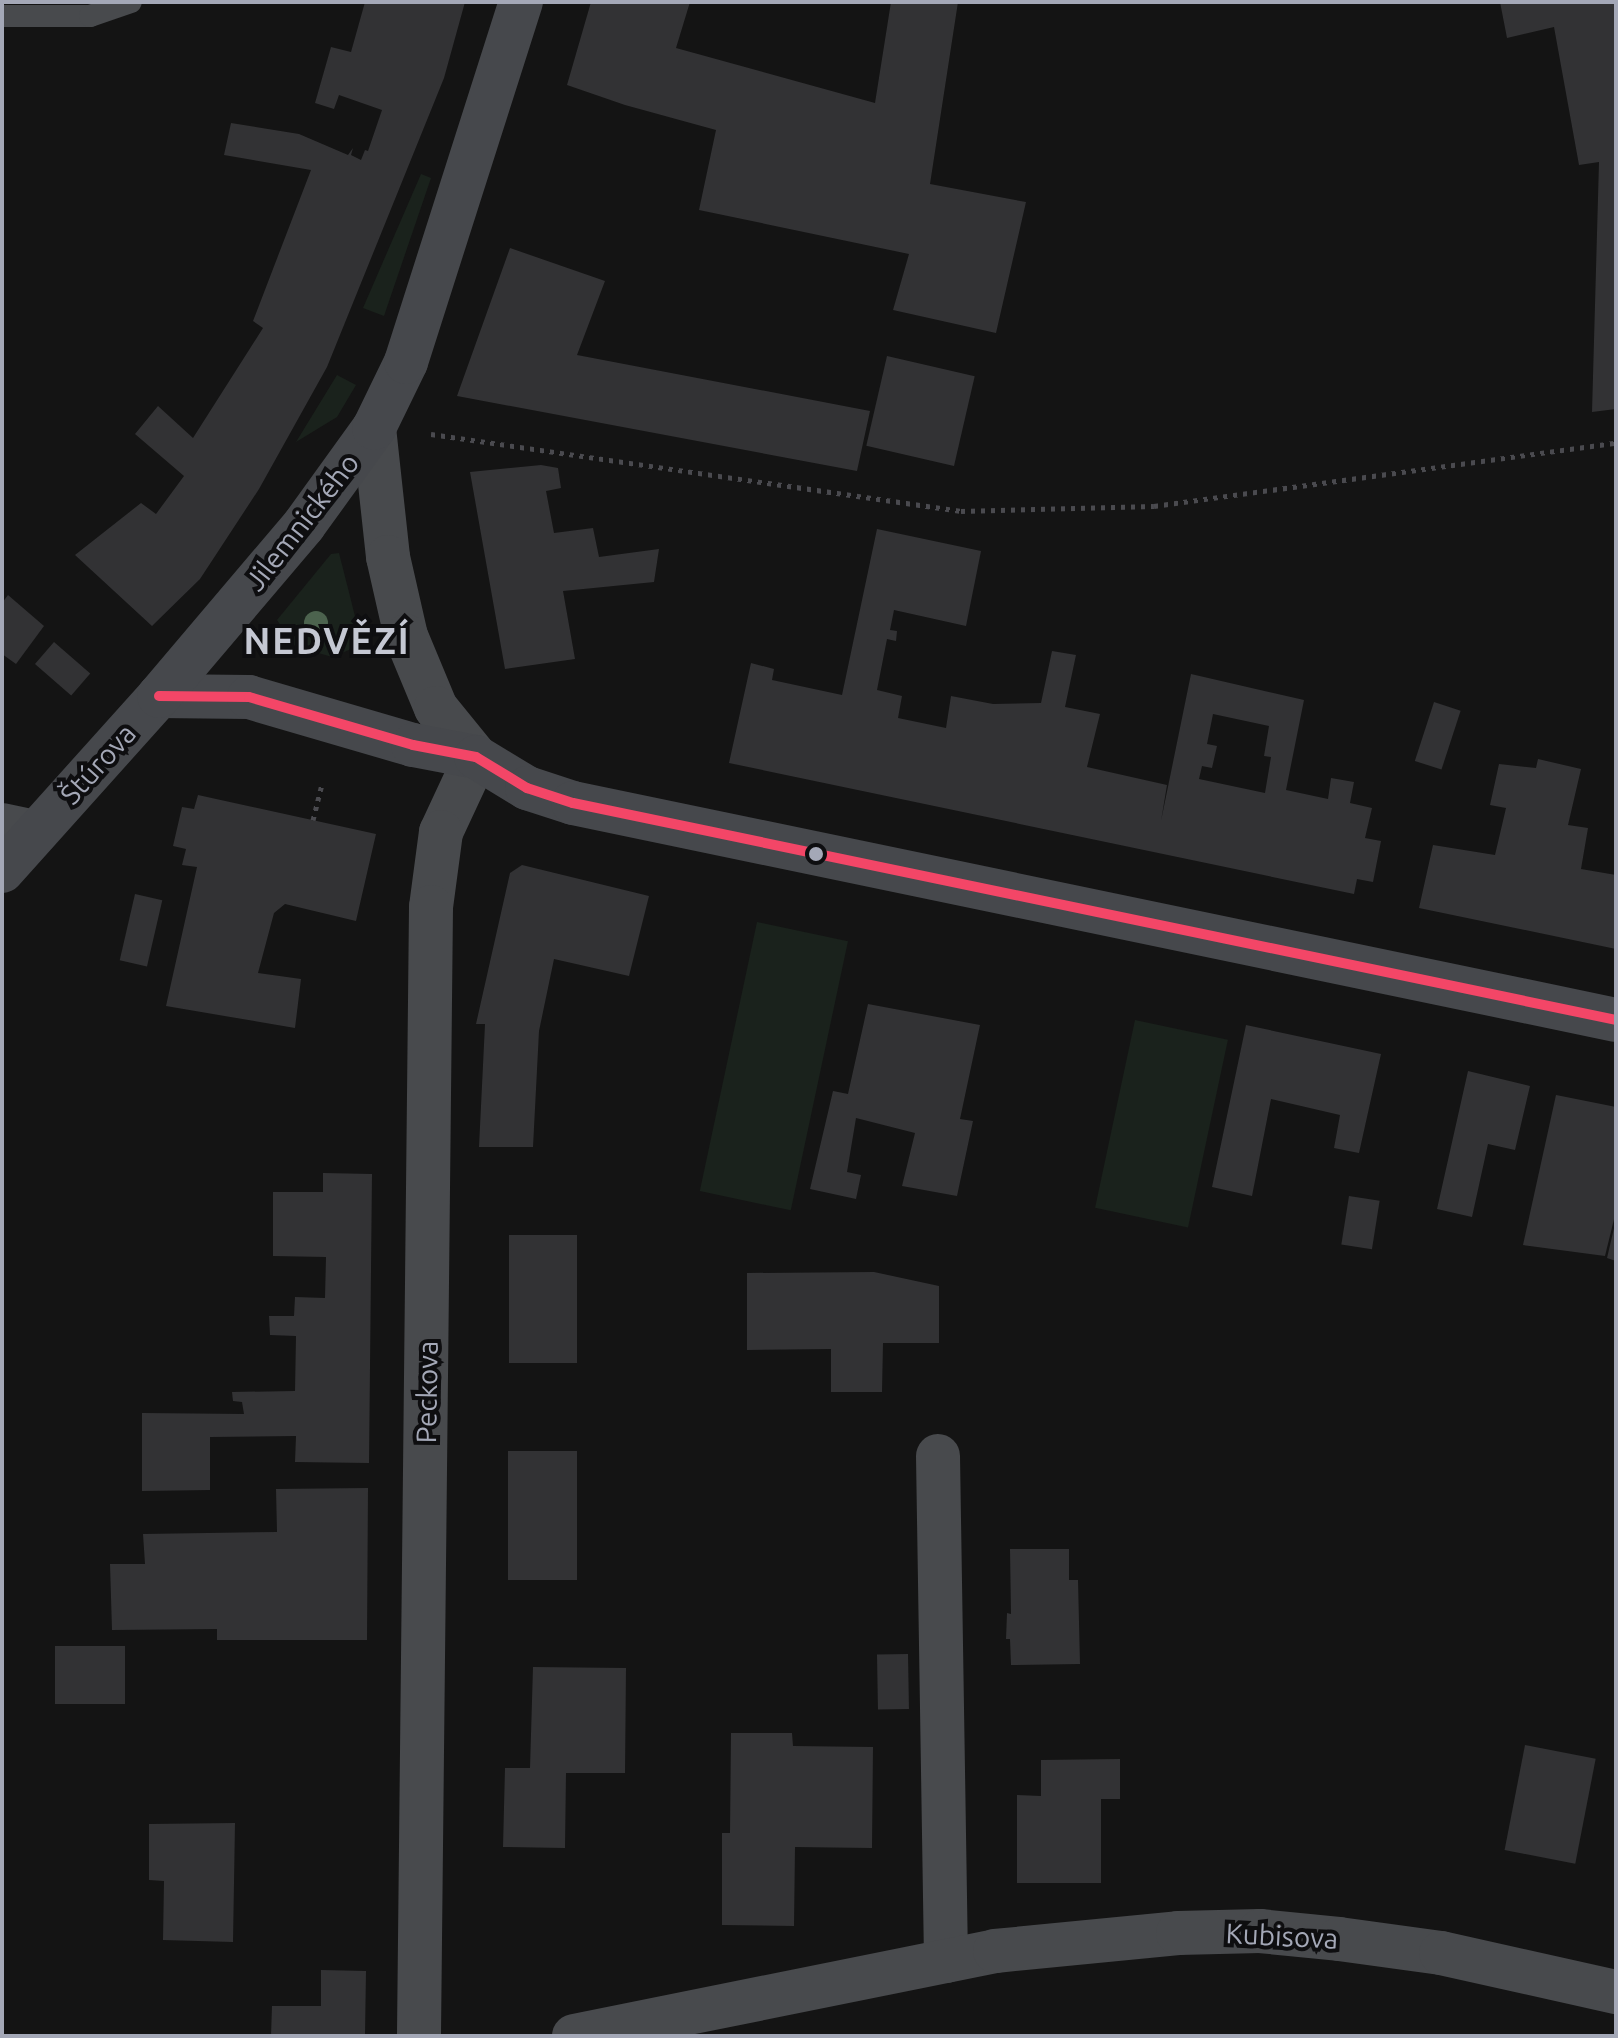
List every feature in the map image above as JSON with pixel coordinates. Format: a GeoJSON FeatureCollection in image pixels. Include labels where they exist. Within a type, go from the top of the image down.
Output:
{"type":"FeatureCollection","features":[{"type":"Feature","properties":{"kind":"street","name":"Jilemnického"},"geometry":{"type":"LineString","coordinates":[[159,696],[304,525],[374,428],[406,362],[521,2]]}},
{"type":"Feature","properties":{"kind":"street","name":"Jilemnického"},"geometry":{"type":"LineString","coordinates":[[374,428],[388,557],[406,636],[436,708],[476,757]]}},
{"type":"Feature","properties":{"kind":"street","name":"Jilemnického"},"geometry":{"type":"LineString","coordinates":[[159,696],[249,697],[391,739],[476,757],[527,788],[573,803],[1616,1020]]}},
{"type":"Feature","properties":{"kind":"street","name":"Štúrova"},"geometry":{"type":"LineString","coordinates":[[2,871],[19,828],[159,696]]}},
{"type":"Feature","properties":{"kind":"street","name":"Peckova"},"geometry":{"type":"LineString","coordinates":[[419,2036],[431,907],[441,832],[476,757]]}},
{"type":"Feature","properties":{"kind":"street"},"geometry":{"type":"LineString","coordinates":[[938,1456],[946,1961]]}},
{"type":"Feature","properties":{"kind":"street","name":"Kubisova"},"geometry":{"type":"LineString","coordinates":[[574,2036],[995,1951],[1105,1939],[1260,1931],[1441,1953],[1616,1992]]}},
{"type":"Feature","properties":{"kind":"lane"},"geometry":{"type":"LineString","coordinates":[[2,16],[90,16],[131,2]]}},
{"type":"Feature","properties":{"kind":"path"},"geometry":{"type":"LineString","coordinates":[[374,428],[961,511],[1154,506],[1616,443]]}},
{"type":"Feature","properties":{"kind":"path"},"geometry":{"type":"LineString","coordinates":[[313,820],[322,785]]}},
{"type":"Feature","properties":{"kind":"shaded area"},"geometry":{"type":"Polygon","coordinates":[[[421,174],[431,178],[384,316],[363,308],[421,174]]]}},
{"type":"Feature","properties":{"kind":"shaded area"},"geometry":{"type":"Polygon","coordinates":[[[337,375],[356,385],[337,417],[296,442],[337,375]]]}},
{"type":"Feature","properties":{"kind":"shaded area"},"geometry":{"type":"Polygon","coordinates":[[[339,553],[360,636],[349,650],[332,657],[295,646],[277,620],[331,554],[339,553]]]}},
{"type":"Feature","properties":{"kind":"shaded area"},"geometry":{"type":"Polygon","coordinates":[[[757,922],[848,941],[791,1210],[700,1191],[757,922]]]}},
{"type":"Feature","properties":{"kind":"shaded area"},"geometry":{"type":"Polygon","coordinates":[[[1135,1020],[1228,1040],[1188,1228],[1095,1208],[1135,1020]]]}},
{"type":"Feature","properties":{"kind":"building"},"geometry":{"type":"Polygon","coordinates":[[[365,2],[465,2],[444,78],[327,367],[259,489],[200,579],[152,626],[75,555],[141,503],[156,514],[184,476],[135,434],[158,406],[193,438],[263,328],[253,321],[311,170],[224,155],[231,123],[299,134],[348,155],[353,148],[351,155],[361,160],[365,150],[368,151],[382,110],[339,95],[334,109],[315,103],[331,47],[351,52],[365,2]]]}},
{"type":"Feature","properties":{"kind":"building"},"geometry":{"type":"Polygon","coordinates":[[[591,2],[690,2],[676,48],[875,103],[891,2],[958,2],[930,184],[1026,202],[996,333],[893,310],[909,254],[699,210],[716,130],[567,85],[591,2]]]}},
{"type":"Feature","properties":{"kind":"building"},"geometry":{"type":"Polygon","coordinates":[[[1500,2],[1616,2],[1616,409],[1592,412],[1599,162],[1579,165],[1554,27],[1507,38],[1500,2]]]}},
{"type":"Feature","properties":{"kind":"building"},"geometry":{"type":"Polygon","coordinates":[[[510,248],[605,281],[577,355],[870,411],[857,471],[457,396],[510,248]]]}},
{"type":"Feature","properties":{"kind":"building"},"geometry":{"type":"Polygon","coordinates":[[[887,356],[975,376],[954,466],[866,446],[887,356]]]}},
{"type":"Feature","properties":{"kind":"building"},"geometry":{"type":"Polygon","coordinates":[[[541,465],[558,468],[561,488],[546,491],[554,533],[593,528],[599,557],[659,549],[654,582],[563,591],[575,659],[505,669],[470,472],[541,465]]]}},
{"type":"Feature","properties":{"kind":"building"},"geometry":{"type":"Polygon","coordinates":[[[877,529],[981,551],[966,626],[894,610],[890,630],[897,631],[896,641],[887,639],[877,690],[902,696],[898,718],[946,728],[951,696],[993,704],[1041,703],[1052,651],[1076,655],[1065,707],[1100,714],[1087,767],[1167,785],[1161,821],[1191,674],[1304,700],[1286,790],[1328,799],[1331,778],[1354,782],[1350,803],[1372,808],[1365,838],[1381,841],[1373,882],[1357,879],[1354,894],[729,763],[751,663],[774,669],[772,680],[842,695],[877,529]],[[1213,714],[1207,744],[1217,746],[1212,768],[1202,766],[1199,779],[1265,793],[1271,757],[1264,756],[1269,726],[1213,714]]]}},
{"type":"Feature","properties":{"kind":"building"},"geometry":{"type":"Polygon","coordinates":[[[8,595],[44,626],[16,664],[2,654],[2,603],[8,595]]]}},
{"type":"Feature","properties":{"kind":"building"},"geometry":{"type":"Polygon","coordinates":[[[54,642],[90,673],[71,695],[35,664],[54,642]]]}},
{"type":"Feature","properties":{"kind":"building"},"geometry":{"type":"Polygon","coordinates":[[[1434,702],[1461,711],[1441,770],[1415,761],[1434,702]]]}},
{"type":"Feature","properties":{"kind":"building"},"geometry":{"type":"Polygon","coordinates":[[[1538,759],[1581,769],[1568,825],[1588,828],[1581,869],[1616,875],[1616,949],[1419,908],[1433,845],[1495,855],[1506,808],[1490,805],[1499,764],[1536,768],[1538,759]]]}},
{"type":"Feature","properties":{"kind":"building"},"geometry":{"type":"Polygon","coordinates":[[[198,795],[376,834],[356,921],[285,904],[274,913],[258,973],[301,979],[295,1028],[166,1006],[197,867],[182,865],[186,849],[173,846],[182,807],[194,809],[198,795]]]}},
{"type":"Feature","properties":{"kind":"building"},"geometry":{"type":"Polygon","coordinates":[[[522,865],[649,896],[629,976],[554,959],[539,1031],[533,1147],[479,1147],[485,1024],[476,1024],[510,873],[522,865]]]}},
{"type":"Feature","properties":{"kind":"building"},"geometry":{"type":"Polygon","coordinates":[[[135,894],[162,900],[147,967],[120,960],[135,894]]]}},
{"type":"Feature","properties":{"kind":"building"},"geometry":{"type":"Polygon","coordinates":[[[868,1004],[980,1025],[960,1119],[973,1121],[957,1196],[902,1186],[915,1133],[856,1118],[847,1172],[861,1175],[856,1199],[810,1189],[833,1091],[848,1094],[868,1004]]]}},
{"type":"Feature","properties":{"kind":"building"},"geometry":{"type":"Polygon","coordinates":[[[1246,1025],[1381,1054],[1359,1153],[1334,1148],[1340,1115],[1271,1099],[1252,1196],[1212,1187],[1246,1025]]]}},
{"type":"Feature","properties":{"kind":"building"},"geometry":{"type":"Polygon","coordinates":[[[1468,1071],[1530,1086],[1515,1150],[1488,1144],[1472,1217],[1437,1209],[1468,1071]]]}},
{"type":"Feature","properties":{"kind":"building"},"geometry":{"type":"Polygon","coordinates":[[[1556,1095],[1616,1107],[1616,1211],[1605,1256],[1523,1245],[1556,1095]]]}},
{"type":"Feature","properties":{"kind":"building"},"geometry":{"type":"Polygon","coordinates":[[[323,1173],[372,1174],[369,1463],[295,1462],[296,1436],[210,1437],[210,1490],[142,1491],[142,1413],[244,1414],[242,1402],[233,1401],[232,1392],[295,1391],[296,1336],[270,1335],[269,1316],[294,1316],[295,1297],[325,1298],[326,1257],[273,1256],[273,1192],[323,1192],[323,1173]]]}},
{"type":"Feature","properties":{"kind":"building"},"geometry":{"type":"Polygon","coordinates":[[[1349,1196],[1380,1201],[1372,1249],[1341,1244],[1349,1196]]]}},
{"type":"Feature","properties":{"kind":"building"},"geometry":{"type":"Polygon","coordinates":[[[1616,1224],[1616,1261],[1607,1258],[1616,1224]]]}},
{"type":"Feature","properties":{"kind":"building"},"geometry":{"type":"Polygon","coordinates":[[[509,1235],[577,1235],[577,1363],[509,1363],[509,1235]]]}},
{"type":"Feature","properties":{"kind":"building"},"geometry":{"type":"Polygon","coordinates":[[[874,1272],[939,1286],[939,1343],[883,1343],[882,1392],[831,1392],[831,1349],[747,1350],[747,1273],[874,1272]]]}},
{"type":"Feature","properties":{"kind":"building"},"geometry":{"type":"Polygon","coordinates":[[[508,1451],[577,1451],[577,1580],[508,1580],[508,1451]]]}},
{"type":"Feature","properties":{"kind":"building"},"geometry":{"type":"Polygon","coordinates":[[[368,1488],[367,1640],[217,1640],[217,1629],[112,1630],[110,1564],[145,1564],[143,1534],[277,1532],[276,1489],[368,1488]]]}},
{"type":"Feature","properties":{"kind":"building"},"geometry":{"type":"Polygon","coordinates":[[[1010,1549],[1069,1549],[1069,1580],[1078,1580],[1080,1664],[1011,1665],[1010,1639],[1006,1639],[1007,1613],[1011,1614],[1010,1549]]]}},
{"type":"Feature","properties":{"kind":"building"},"geometry":{"type":"Polygon","coordinates":[[[55,1646],[125,1646],[125,1704],[55,1704],[55,1646]]]}},
{"type":"Feature","properties":{"kind":"building"},"geometry":{"type":"Polygon","coordinates":[[[908,1654],[909,1709],[878,1710],[877,1655],[908,1654]]]}},
{"type":"Feature","properties":{"kind":"building"},"geometry":{"type":"Polygon","coordinates":[[[533,1667],[626,1668],[625,1773],[566,1773],[565,1848],[503,1847],[505,1768],[530,1768],[533,1667]]]}},
{"type":"Feature","properties":{"kind":"building"},"geometry":{"type":"Polygon","coordinates":[[[731,1733],[792,1733],[793,1746],[873,1747],[872,1848],[795,1847],[794,1926],[722,1925],[722,1833],[730,1833],[731,1733]]]}},
{"type":"Feature","properties":{"kind":"building"},"geometry":{"type":"Polygon","coordinates":[[[1525,1745],[1596,1759],[1575,1864],[1505,1850],[1525,1745]]]}},
{"type":"Feature","properties":{"kind":"building"},"geometry":{"type":"Polygon","coordinates":[[[1120,1759],[1120,1799],[1101,1799],[1101,1883],[1017,1883],[1017,1795],[1041,1796],[1041,1760],[1120,1759]]]}},
{"type":"Feature","properties":{"kind":"building"},"geometry":{"type":"Polygon","coordinates":[[[235,1823],[233,1942],[163,1940],[164,1881],[149,1880],[149,1824],[235,1823]]]}},
{"type":"Feature","properties":{"kind":"building"},"geometry":{"type":"Polygon","coordinates":[[[321,1970],[366,1971],[365,2036],[271,2036],[272,2006],[321,2006],[321,1970]]]}},
{"type":"Feature","properties":{"kind":"transit line"},"geometry":{"type":"LineString","coordinates":[[159,696],[249,697],[413,745],[476,757],[527,788],[573,803],[1616,1020]]}},
{"type":"Feature","properties":{"kind":"district","name":"NEDVĚZÍ"},"geometry":{"type":"Point","coordinates":[327,641]}}]}
